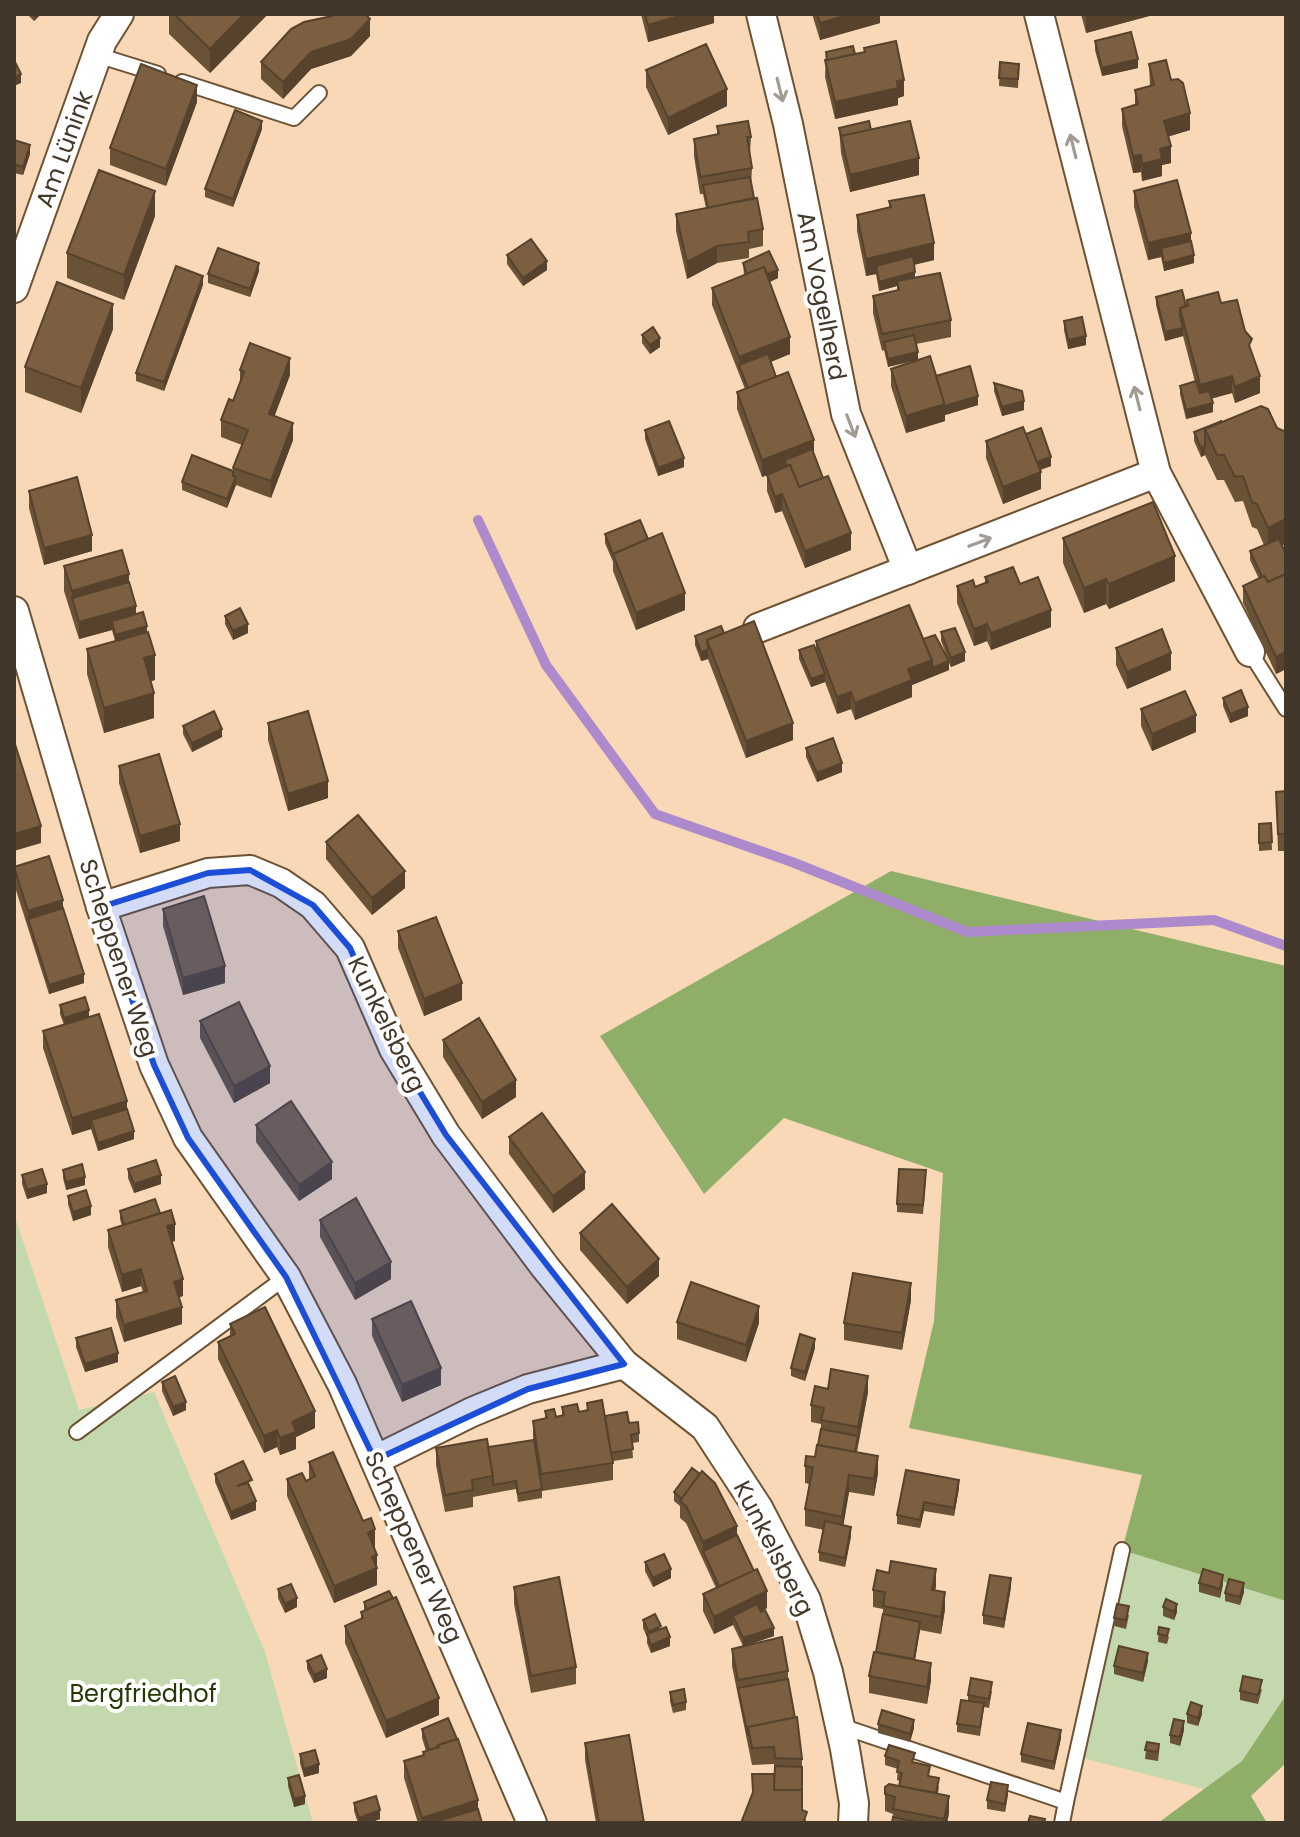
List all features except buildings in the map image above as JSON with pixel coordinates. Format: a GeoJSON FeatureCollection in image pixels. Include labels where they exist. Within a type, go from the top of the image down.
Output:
{"type":"FeatureCollection","features":[{"type":"Feature","properties":{"kind":"street","name":"Am Lünink"},"geometry":{"type":"LineString","coordinates":[[14,288],[102,41],[119,14]]}},
{"type":"Feature","properties":{"kind":"street","name":"Am Vogelherd"},"geometry":{"type":"LineString","coordinates":[[761,14],[788,124],[846,414],[908,570]]}},
{"type":"Feature","properties":{"kind":"street"},"geometry":{"type":"LineString","coordinates":[[1039,14],[1156,473],[1250,652]]}},
{"type":"Feature","properties":{"kind":"street"},"geometry":{"type":"LineString","coordinates":[[758,628],[1156,473]]}},
{"type":"Feature","properties":{"kind":"street","name":"Scheppener Weg"},"geometry":{"type":"LineString","coordinates":[[14,611],[101,907],[154,1065],[188,1138],[286,1277],[342,1384],[532,1823]]}},
{"type":"Feature","properties":{"kind":"street","name":"Kunkelsberg"},"geometry":{"type":"LineString","coordinates":[[101,907],[208,873],[250,870],[281,883],[313,905],[350,948],[394,1049],[446,1135],[545,1267],[624,1364],[705,1427],[758,1508],[806,1600],[841,1726],[854,1803],[853,1823]]}},
{"type":"Feature","properties":{"kind":"street"},"geometry":{"type":"LineString","coordinates":[[375,1460],[472,1412],[528,1389],[624,1364]]}},
{"type":"Feature","properties":{"kind":"lane"},"geometry":{"type":"LineString","coordinates":[[97,55],[294,118],[319,93]]}},
{"type":"Feature","properties":{"kind":"lane"},"geometry":{"type":"LineString","coordinates":[[1250,652],[1286,709]]}},
{"type":"Feature","properties":{"kind":"lane"},"geometry":{"type":"LineString","coordinates":[[77,1432],[286,1277]]}},
{"type":"Feature","properties":{"kind":"lane"},"geometry":{"type":"LineString","coordinates":[[1062,1823],[1122,1550]]}},
{"type":"Feature","properties":{"kind":"lane"},"geometry":{"type":"LineString","coordinates":[[841,1726],[1066,1802]]}},
{"type":"Feature","properties":{"kind":"highlighted area"},"geometry":{"type":"Polygon","coordinates":[[[250,870],[313,905],[350,948],[394,1049],[446,1135],[624,1364],[528,1389],[375,1460],[286,1277],[188,1138],[154,1065],[101,907],[208,873],[250,870]]]}},
{"type":"Feature","properties":{"kind":"green space"},"geometry":{"type":"Polygon","coordinates":[[[891,871],[1286,966],[1286,1601],[1122,1550],[1142,1475],[909,1428],[934,1321],[943,1173],[784,1118],[704,1194],[600,1036],[891,871]]]}},
{"type":"Feature","properties":{"kind":"green space","name":"Bergfriedhof"},"geometry":{"type":"Polygon","coordinates":[[[14,1214],[79,1410],[154,1392],[265,1652],[313,1823],[14,1823],[14,1214]]]}},
{"type":"Feature","properties":{"kind":"green space"},"geometry":{"type":"Polygon","coordinates":[[[1122,1550],[1286,1601],[1286,1695],[1242,1761],[1204,1789],[1074,1756],[1122,1550]]]}},
{"type":"Feature","properties":{"kind":"green space"},"geometry":{"type":"Polygon","coordinates":[[[1286,1695],[1286,1763],[1251,1796],[1267,1823],[1158,1823],[1242,1761],[1286,1695]]]}},
{"type":"Feature","properties":{"kind":"waterway"},"geometry":{"type":"LineString","coordinates":[[478,520],[546,665],[655,814],[792,862],[967,932],[1214,920],[1286,946]]}}]}
